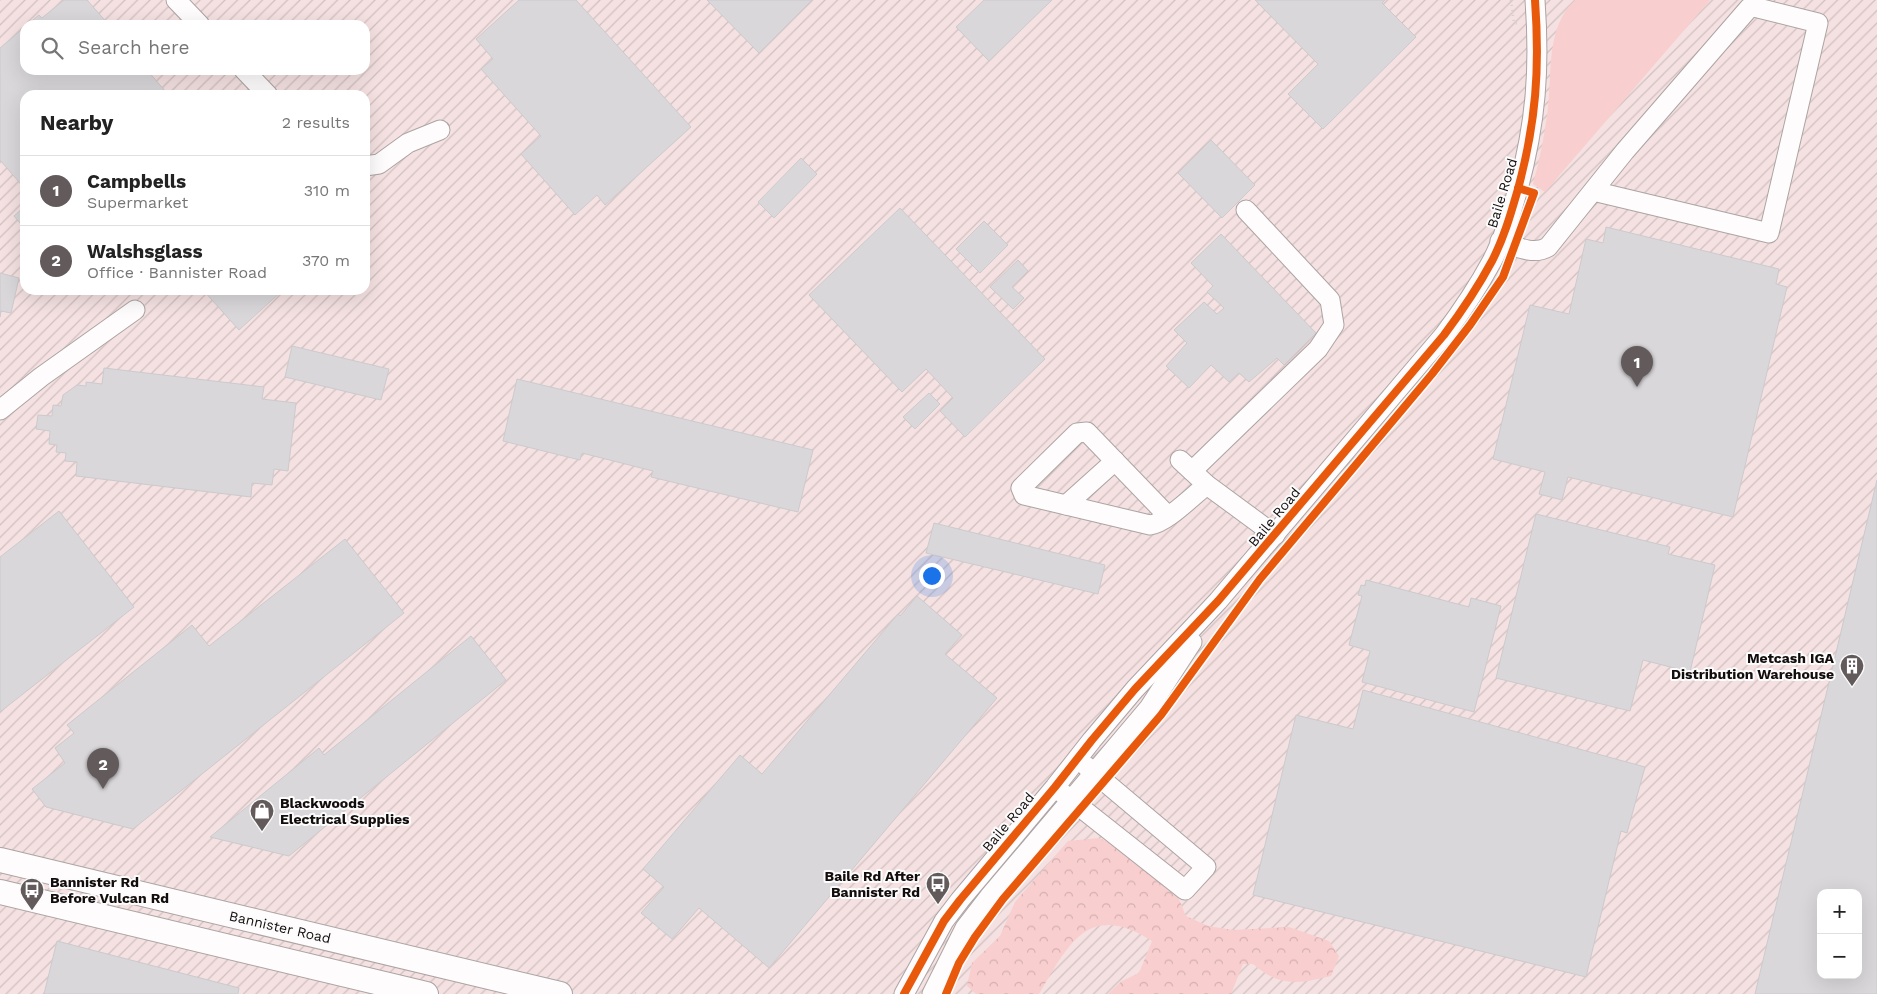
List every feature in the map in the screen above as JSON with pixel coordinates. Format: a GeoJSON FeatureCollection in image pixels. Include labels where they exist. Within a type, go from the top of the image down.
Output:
{"type":"FeatureCollection","features":[{"type":"Feature","properties":{"kind":"main road","name":"Bannister Road"},"geometry":{"type":"LineString","coordinates":[[0,860],[560,994]]}},
{"type":"Feature","properties":{"kind":"main road"},"geometry":{"type":"LineString","coordinates":[[0,892],[426,994]]}},
{"type":"Feature","properties":{"kind":"street"},"geometry":{"type":"LineString","coordinates":[[176,0],[195,20]]}},
{"type":"Feature","properties":{"kind":"street","name":"Baile Road"},"geometry":{"type":"LineString","coordinates":[[904,994],[944,921],[1135,689],[1218,601],[1275,535],[1444,334],[1470,299],[1493,259],[1510,219],[1528,152],[1536,101],[1538,41],[1535,0]]}},
{"type":"Feature","properties":{"kind":"street"},"geometry":{"type":"LineString","coordinates":[[1500,241],[1532,252],[1542,251],[1548,247],[1594,191],[1749,8],[1754,7],[1818,23],[1769,233],[1594,191]]}},
{"type":"Feature","properties":{"kind":"street"},"geometry":{"type":"LineString","coordinates":[[249,75],[263,90]]}},
{"type":"Feature","properties":{"kind":"street"},"geometry":{"type":"LineString","coordinates":[[370,165],[379,164],[408,143],[440,130]]}},
{"type":"Feature","properties":{"kind":"street"},"geometry":{"type":"LineString","coordinates":[[1246,210],[1325,293],[1333,311],[1334,324],[1318,348],[1186,466],[1207,485],[1275,535]]}},
{"type":"Feature","properties":{"kind":"street"},"geometry":{"type":"LineString","coordinates":[[0,410],[41,377],[135,310]]}},
{"type":"Feature","properties":{"kind":"street"},"geometry":{"type":"LineString","coordinates":[[1168,516],[1087,432],[1082,431],[1077,433],[1021,488],[1024,495],[1150,525],[1168,516],[1207,485]]}},
{"type":"Feature","properties":{"kind":"street"},"geometry":{"type":"LineString","coordinates":[[1066,505],[1115,461]]}},
{"type":"Feature","properties":{"kind":"street","name":"Baile Road"},"geometry":{"type":"LineString","coordinates":[[932,994],[965,928],[1149,708],[1218,601]]}},
{"type":"Feature","properties":{"kind":"street"},"geometry":{"type":"LineString","coordinates":[[1055,787],[1160,868],[1185,890],[1206,867],[1095,772],[1077,759]]}},
{"type":"Feature","properties":{"kind":"street"},"geometry":{"type":"LineString","coordinates":[[1144,856],[1165,832]]}},
{"type":"Feature","properties":{"kind":"shaded area"},"geometry":{"type":"Polygon","coordinates":[[[0,0],[1877,0],[1877,994],[0,994],[0,0]]]}},
{"type":"Feature","properties":{"kind":"green space"},"geometry":{"type":"Polygon","coordinates":[[[1575,0],[1710,0],[1545,192],[1533,184],[1546,125],[1554,39],[1558,25],[1565,12],[1575,0]]]}},
{"type":"Feature","properties":{"kind":"green space"},"geometry":{"type":"Polygon","coordinates":[[[1099,838],[1121,848],[1151,869],[1176,895],[1186,916],[1208,926],[1233,930],[1289,927],[1329,941],[1339,956],[1331,976],[1309,981],[1289,982],[1272,977],[1253,964],[1243,964],[1231,994],[1108,994],[1122,981],[1139,973],[1152,941],[1130,929],[1111,925],[1096,927],[1082,934],[1060,959],[1039,994],[976,994],[967,986],[972,963],[1000,936],[1015,902],[1068,841],[1099,838]]]}},
{"type":"Feature","properties":{"kind":"building"},"geometry":{"type":"Polygon","coordinates":[[[64,0],[87,0],[105,20],[33,20],[39,15],[42,18],[64,0]]]}},
{"type":"Feature","properties":{"kind":"building"},"geometry":{"type":"Polygon","coordinates":[[[519,0],[576,0],[691,127],[605,205],[597,195],[575,215],[521,154],[541,136],[481,69],[493,59],[476,39],[519,0]]]}},
{"type":"Feature","properties":{"kind":"building"},"geometry":{"type":"Polygon","coordinates":[[[707,0],[812,0],[759,53],[707,0]]]}},
{"type":"Feature","properties":{"kind":"building"},"geometry":{"type":"Polygon","coordinates":[[[984,0],[1052,0],[989,61],[956,27],[984,0]]]}},
{"type":"Feature","properties":{"kind":"building"},"geometry":{"type":"Polygon","coordinates":[[[1255,0],[1385,0],[1382,3],[1416,37],[1323,129],[1288,94],[1318,64],[1255,0]]]}},
{"type":"Feature","properties":{"kind":"building"},"geometry":{"type":"Polygon","coordinates":[[[20,31],[20,75],[151,75],[164,90],[20,90],[20,183],[0,160],[0,48],[20,31]]]}},
{"type":"Feature","properties":{"kind":"building"},"geometry":{"type":"Polygon","coordinates":[[[1211,140],[1255,185],[1222,218],[1178,173],[1211,140]]]}},
{"type":"Feature","properties":{"kind":"building"},"geometry":{"type":"Polygon","coordinates":[[[801,158],[817,174],[774,218],[758,202],[801,158]]]}},
{"type":"Feature","properties":{"kind":"building"},"geometry":{"type":"Polygon","coordinates":[[[900,208],[1045,359],[965,437],[940,411],[953,398],[926,369],[902,392],[809,295],[900,208]]]}},
{"type":"Feature","properties":{"kind":"building"},"geometry":{"type":"Polygon","coordinates":[[[20,211],[20,223],[14,216],[20,211]]]}},
{"type":"Feature","properties":{"kind":"building"},"geometry":{"type":"Polygon","coordinates":[[[984,221],[1008,245],[980,273],[956,249],[984,221]]]}},
{"type":"Feature","properties":{"kind":"building"},"geometry":{"type":"Polygon","coordinates":[[[1606,227],[1779,269],[1776,284],[1787,287],[1733,517],[1568,477],[1562,500],[1539,494],[1545,472],[1493,459],[1530,305],[1569,314],[1586,239],[1603,243],[1606,227]]]}},
{"type":"Feature","properties":{"kind":"building"},"geometry":{"type":"Polygon","coordinates":[[[1221,234],[1316,333],[1284,365],[1277,358],[1249,382],[1239,373],[1229,382],[1211,365],[1189,388],[1166,366],[1187,343],[1174,330],[1204,302],[1217,314],[1224,308],[1207,292],[1213,286],[1191,263],[1221,234]]]}},
{"type":"Feature","properties":{"kind":"building"},"geometry":{"type":"Polygon","coordinates":[[[1018,260],[1028,271],[1012,287],[1024,298],[1013,309],[990,287],[1018,260]]]}},
{"type":"Feature","properties":{"kind":"building"},"geometry":{"type":"Polygon","coordinates":[[[0,273],[19,278],[11,313],[1,311],[0,317],[0,273]]]}},
{"type":"Feature","properties":{"kind":"building"},"geometry":{"type":"Polygon","coordinates":[[[208,295],[278,295],[239,330],[208,295]]]}},
{"type":"Feature","properties":{"kind":"building"},"geometry":{"type":"Polygon","coordinates":[[[292,346],[389,369],[381,400],[285,377],[292,346]]]}},
{"type":"Feature","properties":{"kind":"building"},"geometry":{"type":"Polygon","coordinates":[[[104,368],[264,387],[262,399],[296,403],[288,471],[274,469],[272,485],[252,483],[251,497],[76,476],[77,462],[65,461],[66,453],[56,452],[57,445],[49,444],[50,431],[36,429],[38,415],[52,416],[53,405],[61,406],[63,395],[77,385],[86,386],[86,382],[102,384],[104,368]]]}},
{"type":"Feature","properties":{"kind":"building"},"geometry":{"type":"Polygon","coordinates":[[[517,379],[813,450],[798,512],[651,477],[653,471],[582,453],[580,460],[503,441],[517,379]]]}},
{"type":"Feature","properties":{"kind":"building"},"geometry":{"type":"Polygon","coordinates":[[[929,393],[940,404],[915,429],[903,417],[929,393]]]}},
{"type":"Feature","properties":{"kind":"building","name":"Metcash IGA Distribution Warehouse"},"geometry":{"type":"Polygon","coordinates":[[[1877,480],[1877,994],[1755,994],[1877,480]]]}},
{"type":"Feature","properties":{"kind":"building"},"geometry":{"type":"Polygon","coordinates":[[[59,511],[134,607],[0,712],[0,557],[59,511]]]}},
{"type":"Feature","properties":{"kind":"building"},"geometry":{"type":"Polygon","coordinates":[[[1536,514],[1670,547],[1668,554],[1715,565],[1690,672],[1643,660],[1630,711],[1496,678],[1536,514]]]}},
{"type":"Feature","properties":{"kind":"building"},"geometry":{"type":"Polygon","coordinates":[[[934,523],[1105,565],[1098,594],[926,553],[934,523]]]}},
{"type":"Feature","properties":{"kind":"building"},"geometry":{"type":"Polygon","coordinates":[[[345,539],[404,613],[133,829],[46,807],[32,789],[65,763],[55,748],[74,733],[67,725],[192,625],[209,646],[345,539]]]}},
{"type":"Feature","properties":{"kind":"building"},"geometry":{"type":"Polygon","coordinates":[[[1366,580],[1469,607],[1471,598],[1501,606],[1474,712],[1362,682],[1370,651],[1349,645],[1362,596],[1358,595],[1361,585],[1365,586],[1366,580]]]}},
{"type":"Feature","properties":{"kind":"building"},"geometry":{"type":"Polygon","coordinates":[[[917,596],[962,635],[945,654],[997,698],[769,968],[699,908],[672,939],[641,913],[664,887],[643,869],[740,755],[762,774],[898,614],[900,616],[917,596]]]}},
{"type":"Feature","properties":{"kind":"building"},"geometry":{"type":"Polygon","coordinates":[[[471,636],[506,680],[289,856],[210,837],[319,748],[324,755],[471,636]]]}},
{"type":"Feature","properties":{"kind":"building"},"geometry":{"type":"Polygon","coordinates":[[[1363,690],[1645,767],[1627,833],[1621,831],[1586,977],[1253,895],[1296,715],[1353,729],[1363,690]]]}},
{"type":"Feature","properties":{"kind":"building"},"geometry":{"type":"Polygon","coordinates":[[[57,941],[239,988],[238,994],[44,994],[57,941]]]}},
{"type":"Feature","properties":{"kind":"cycle path"},"geometry":{"type":"LineString","coordinates":[[904,994],[944,921],[960,900],[1135,689],[1218,601],[1444,335],[1475,290],[1492,261],[1504,234],[1529,141],[1537,72],[1535,0]]}},
{"type":"Feature","properties":{"kind":"cycle path"},"geometry":{"type":"LineString","coordinates":[[946,994],[959,963],[975,937],[1003,899],[1161,715],[1260,579],[1432,374],[1470,325],[1503,277],[1534,193],[1518,188]]}},
{"type":"Feature","properties":{"kind":"place","name":"Campbells"},"geometry":{"type":"Point","coordinates":[1637,387]}},
{"type":"Feature","properties":{"kind":"place","name":"Metcash IGA Distribution Warehouse"},"geometry":{"type":"Point","coordinates":[1852,687]}},
{"type":"Feature","properties":{"kind":"place","name":"Walshsglass"},"geometry":{"type":"Point","coordinates":[103,789]}},
{"type":"Feature","properties":{"kind":"place","name":"Blackwoods Electrical Supplies"},"geometry":{"type":"Point","coordinates":[262,832]}},
{"type":"Feature","properties":{"kind":"place","name":"Baile Rd After Bannister Rd"},"geometry":{"type":"Point","coordinates":[938,905]}},
{"type":"Feature","properties":{"kind":"place","name":"Bannister Rd Before Vulcan Rd"},"geometry":{"type":"Point","coordinates":[32,911]}}]}
